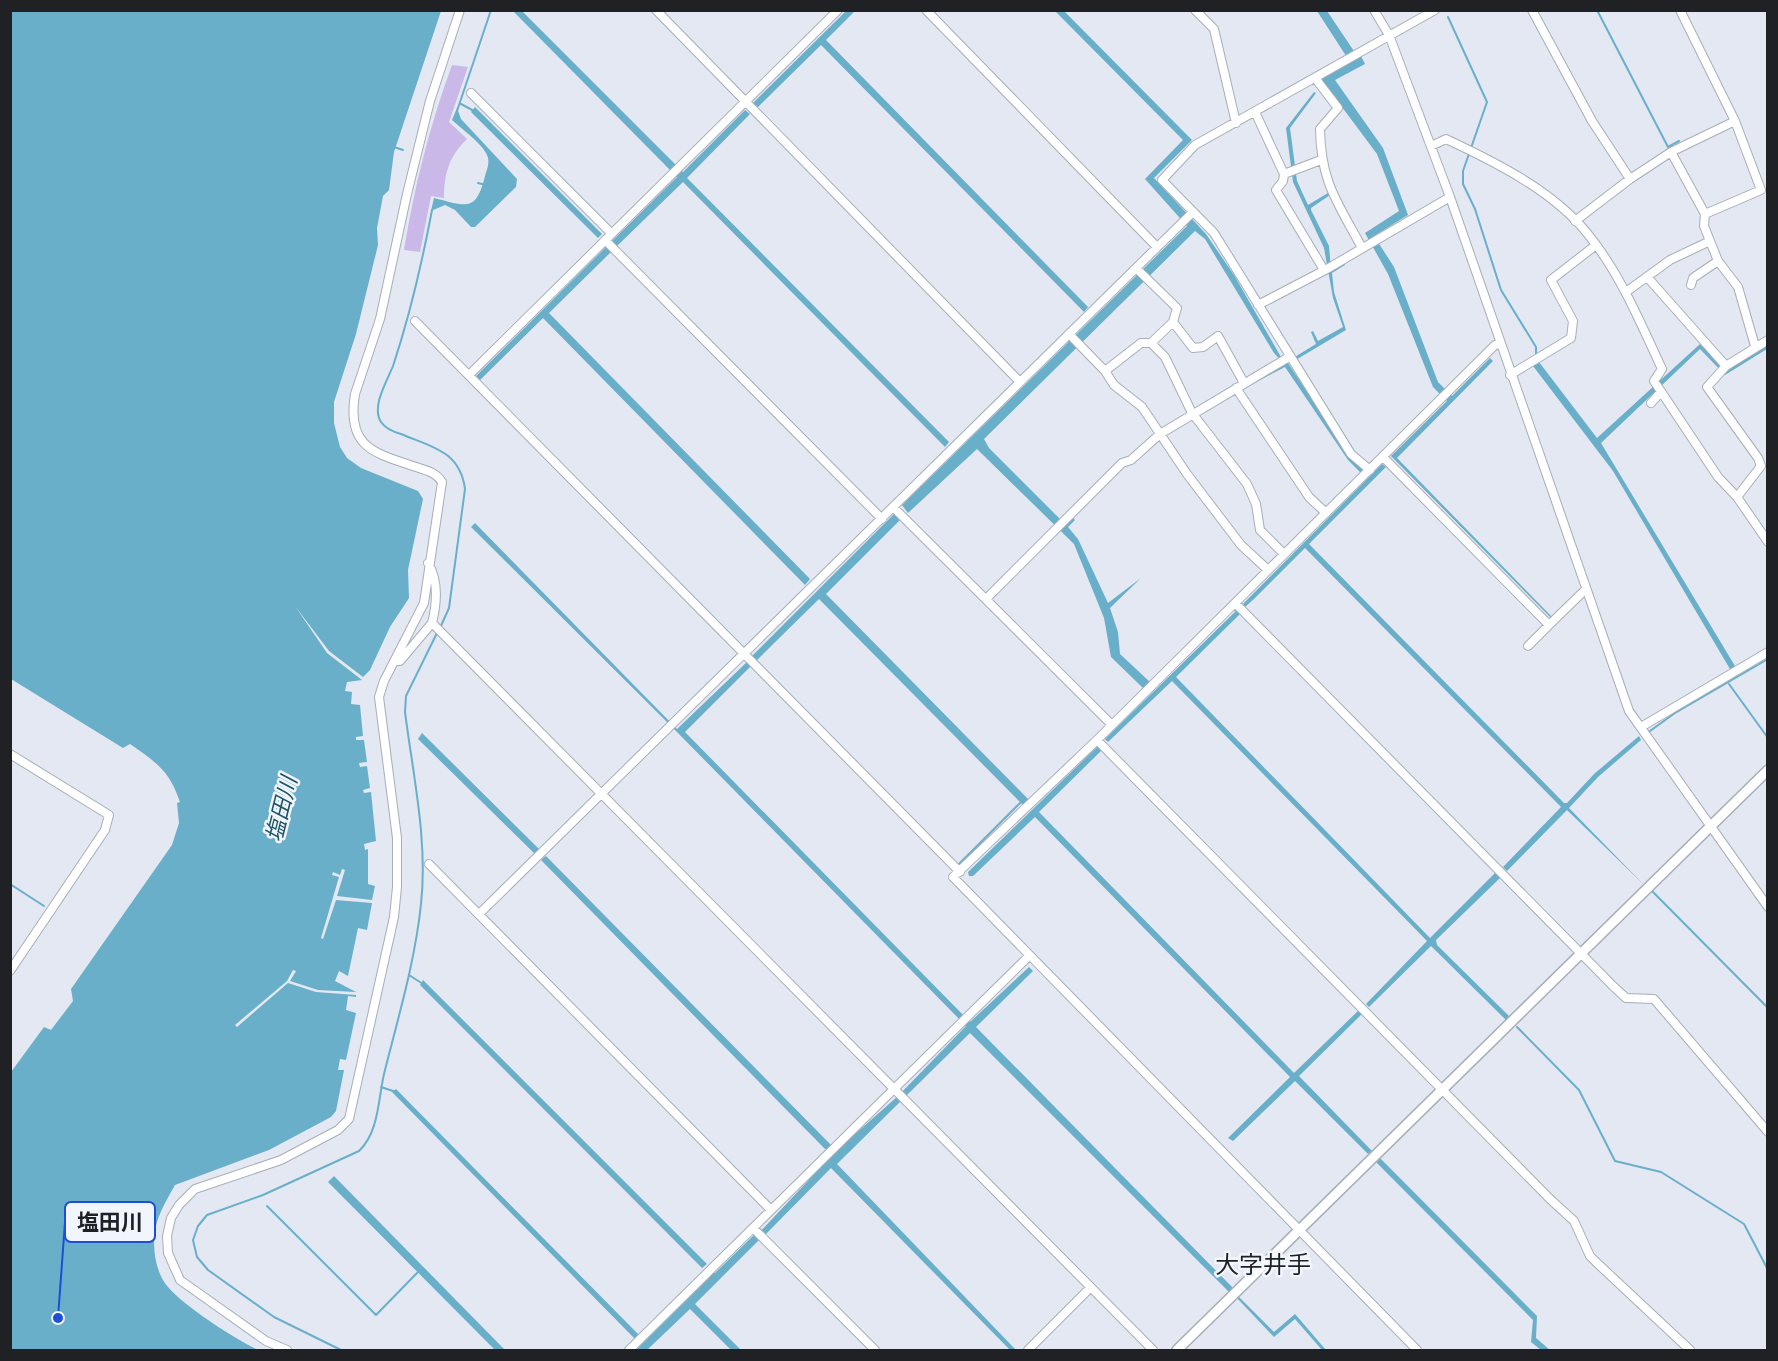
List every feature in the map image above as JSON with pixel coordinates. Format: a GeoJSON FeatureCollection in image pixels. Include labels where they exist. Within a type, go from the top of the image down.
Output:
{"type":"FeatureCollection","features":[{"type":"Feature","properties":{"kind":"street"},"geometry":{"type":"LineString","coordinates":[[286,1350],[266,1341],[180,1280],[168,1253],[167,1236],[171,1218],[179,1205],[195,1189],[281,1160],[338,1130],[349,1119],[394,917],[397,887],[397,838],[379,697],[384,681],[424,603],[428,563],[442,482],[430,472],[373,452],[363,445],[355,431],[352,412],[355,394],[387,292],[407,194],[430,101],[460,10]]}},
{"type":"Feature","properties":{"kind":"street"},"geometry":{"type":"LineString","coordinates":[[656,10],[1020,381]]}},
{"type":"Feature","properties":{"kind":"street"},"geometry":{"type":"LineString","coordinates":[[469,375],[607,242],[838,10]]}},
{"type":"Feature","properties":{"kind":"street"},"geometry":{"type":"LineString","coordinates":[[926,10],[1157,247]]}},
{"type":"Feature","properties":{"kind":"street"},"geometry":{"type":"LineString","coordinates":[[1195,10],[1214,29],[1236,123]]}},
{"type":"Feature","properties":{"kind":"street"},"geometry":{"type":"LineString","coordinates":[[1374,10],[1389,35],[1431,146],[1629,711],[1767,907]]}},
{"type":"Feature","properties":{"kind":"street"},"geometry":{"type":"LineString","coordinates":[[1370,470],[1352,454],[1284,359],[1258,305],[1214,233],[1192,214],[1162,180],[1195,146],[1435,10]]}},
{"type":"Feature","properties":{"kind":"street"},"geometry":{"type":"LineString","coordinates":[[1532,10],[1592,121],[1630,179]]}},
{"type":"Feature","properties":{"kind":"street"},"geometry":{"type":"LineString","coordinates":[[1680,10],[1735,121],[1761,190],[1705,214]]}},
{"type":"Feature","properties":{"kind":"street"},"geometry":{"type":"LineString","coordinates":[[1315,78],[1338,108],[1320,129],[1321,160],[1327,184],[1366,245]]}},
{"type":"Feature","properties":{"kind":"street"},"geometry":{"type":"LineString","coordinates":[[471,93],[607,242],[882,519]]}},
{"type":"Feature","properties":{"kind":"street"},"geometry":{"type":"LineString","coordinates":[[1255,112],[1291,171]]}},
{"type":"Feature","properties":{"kind":"street"},"geometry":{"type":"LineString","coordinates":[[1575,221],[1630,179],[1671,152],[1735,121]]}},
{"type":"Feature","properties":{"kind":"street"},"geometry":{"type":"LineString","coordinates":[[1431,146],[1446,139],[1512,170],[1575,221],[1596,246],[1626,292],[1662,369],[1654,381],[1718,477],[1737,497],[1767,542]]}},
{"type":"Feature","properties":{"kind":"street"},"geometry":{"type":"LineString","coordinates":[[1671,152],[1705,214],[1704,226],[1718,261],[1738,286],[1755,346]]}},
{"type":"Feature","properties":{"kind":"street"},"geometry":{"type":"LineString","coordinates":[[1321,160],[1291,171],[1276,190],[1327,268]]}},
{"type":"Feature","properties":{"kind":"street"},"geometry":{"type":"LineString","coordinates":[[1258,305],[1449,197]]}},
{"type":"Feature","properties":{"kind":"street"},"geometry":{"type":"LineString","coordinates":[[479,914],[672,726],[750,659],[813,587],[882,519],[898,511],[951,450],[1020,381],[1071,336],[1090,314],[1192,214]]}},
{"type":"Feature","properties":{"kind":"street"},"geometry":{"type":"LineString","coordinates":[[1626,292],[1670,260],[1710,241]]}},
{"type":"Feature","properties":{"kind":"street"},"geometry":{"type":"LineString","coordinates":[[1510,375],[1571,338],[1573,321],[1551,280],[1596,246]]}},
{"type":"Feature","properties":{"kind":"street"},"geometry":{"type":"LineString","coordinates":[[1690,285],[1693,278],[1718,261]]}},
{"type":"Feature","properties":{"kind":"street"},"geometry":{"type":"LineString","coordinates":[[1105,371],[1141,343],[1151,343],[1173,322],[1177,308],[1136,268]]}},
{"type":"Feature","properties":{"kind":"street"},"geometry":{"type":"LineString","coordinates":[[1648,278],[1723,369]]}},
{"type":"Feature","properties":{"kind":"street"},"geometry":{"type":"LineString","coordinates":[[415,321],[960,872]]}},
{"type":"Feature","properties":{"kind":"street"},"geometry":{"type":"LineString","coordinates":[[1173,322],[1193,348],[1203,347],[1218,336],[1244,383]]}},
{"type":"Feature","properties":{"kind":"street"},"geometry":{"type":"LineString","coordinates":[[1071,336],[1105,371],[1114,385],[1142,407],[1187,474],[1241,545],[1268,570]]}},
{"type":"Feature","properties":{"kind":"street"},"geometry":{"type":"LineString","coordinates":[[1737,497],[1761,466],[1758,458],[1707,387],[1723,369],[1767,340]]}},
{"type":"Feature","properties":{"kind":"street"},"geometry":{"type":"LineString","coordinates":[[1151,343],[1165,357],[1192,413],[1247,484],[1256,504],[1260,530],[1284,555]]}},
{"type":"Feature","properties":{"kind":"street"},"geometry":{"type":"LineString","coordinates":[[1417,1350],[1028,957],[953,877],[1113,725],[1446,394],[1500,344]]}},
{"type":"Feature","properties":{"kind":"street"},"geometry":{"type":"LineString","coordinates":[[987,598],[1122,463],[1131,460],[1160,434],[1192,413],[1284,359]]}},
{"type":"Feature","properties":{"kind":"street"},"geometry":{"type":"LineString","coordinates":[[1236,388],[1309,497],[1326,513]]}},
{"type":"Feature","properties":{"kind":"street"},"geometry":{"type":"LineString","coordinates":[[1651,403],[1660,391]]}},
{"type":"Feature","properties":{"kind":"street"},"geometry":{"type":"LineString","coordinates":[[1383,457],[1549,625]]}},
{"type":"Feature","properties":{"kind":"street"},"geometry":{"type":"LineString","coordinates":[[898,511],[1113,725]]}},
{"type":"Feature","properties":{"kind":"street"},"geometry":{"type":"LineString","coordinates":[[395,661],[400,661],[434,624],[437,603],[433,570],[428,563]]}},
{"type":"Feature","properties":{"kind":"street"},"geometry":{"type":"LineString","coordinates":[[1528,646],[1585,590]]}},
{"type":"Feature","properties":{"kind":"street"},"geometry":{"type":"LineString","coordinates":[[1235,603],[1626,998],[1654,999],[1767,1132]]}},
{"type":"Feature","properties":{"kind":"street"},"geometry":{"type":"LineString","coordinates":[[434,624],[1153,1350]]}},
{"type":"Feature","properties":{"kind":"street"},"geometry":{"type":"LineString","coordinates":[[1641,727],[1767,652]]}},
{"type":"Feature","properties":{"kind":"street"},"geometry":{"type":"LineString","coordinates":[[1097,740],[1550,1199],[1569,1214],[1596,1263],[1689,1350]]}},
{"type":"Feature","properties":{"kind":"street"},"geometry":{"type":"LineString","coordinates":[[10,754],[109,815],[105,830],[10,971]]}},
{"type":"Feature","properties":{"kind":"street"},"geometry":{"type":"LineString","coordinates":[[1177,1350],[1767,770]]}},
{"type":"Feature","properties":{"kind":"street"},"geometry":{"type":"LineString","coordinates":[[429,864],[771,1210]]}},
{"type":"Feature","properties":{"kind":"street"},"geometry":{"type":"LineString","coordinates":[[629,1350],[709,1271],[758,1232],[771,1210],[832,1150],[899,1093],[961,1023],[1028,957]]}},
{"type":"Feature","properties":{"kind":"street"},"geometry":{"type":"LineString","coordinates":[[758,1232],[875,1350]]}},
{"type":"Feature","properties":{"kind":"street"},"geometry":{"type":"LineString","coordinates":[[1028,1350],[1090,1288]]}},
{"type":"Feature","properties":{"kind":"shaded area"},"geometry":{"type":"Polygon","coordinates":[[[452,65],[468,67],[449,122],[467,139],[456,152],[449,166],[444,198],[431,196],[420,252],[404,250],[424,156],[452,65]]]}},
{"type":"Feature","properties":{"kind":"water"},"geometry":{"type":"Polygon","coordinates":[[[11,10],[441,11],[394,152],[389,190],[383,196],[377,228],[378,245],[356,334],[334,402],[334,423],[340,447],[347,458],[361,468],[418,491],[423,499],[408,570],[409,598],[390,627],[370,670],[363,677],[329,651],[295,606],[327,653],[362,680],[347,682],[345,691],[352,692],[351,704],[360,705],[363,736],[356,737],[356,740],[364,740],[367,762],[359,763],[360,767],[367,766],[370,788],[363,790],[364,793],[371,792],[376,841],[364,844],[365,850],[368,849],[368,884],[375,886],[372,900],[337,896],[345,870],[342,869],[340,875],[333,872],[332,875],[339,877],[321,938],[323,939],[336,900],[372,903],[367,930],[358,928],[348,976],[339,971],[335,981],[356,992],[318,990],[290,981],[296,971],[293,970],[287,981],[235,1025],[237,1027],[288,983],[316,992],[356,995],[356,997],[348,996],[346,1010],[356,1013],[346,1060],[340,1059],[338,1070],[344,1070],[336,1111],[331,1117],[269,1150],[175,1185],[161,1212],[155,1230],[154,1247],[157,1265],[168,1287],[186,1304],[211,1322],[258,1350],[11,1350],[11,1072],[44,1027],[51,1030],[73,1001],[71,989],[172,845],[179,823],[177,803],[180,802],[171,782],[161,768],[148,757],[130,744],[123,748],[11,679],[11,10]]]}},
{"type":"Feature","properties":{"kind":"water"},"geometry":{"type":"Polygon","coordinates":[[[513,11],[522,11],[677,166],[671,171],[513,11]]]}},
{"type":"Feature","properties":{"kind":"water"},"geometry":{"type":"Polygon","coordinates":[[[846,11],[855,11],[826,40],[1088,307],[1084,312],[821,45],[758,107],[753,103],[846,11]]]}},
{"type":"Feature","properties":{"kind":"water"},"geometry":{"type":"Polygon","coordinates":[[[1055,11],[1064,11],[1192,140],[1154,178],[1206,234],[1234,275],[1281,357],[1288,363],[1349,455],[1364,472],[1362,474],[1348,460],[1285,367],[1241,390],[1283,363],[1274,353],[1205,239],[1195,231],[984,439],[989,448],[1061,520],[1067,524],[1073,518],[1075,520],[1068,527],[1078,539],[1108,603],[1141,578],[1110,608],[1118,632],[1120,654],[1151,683],[1144,689],[1111,657],[1104,618],[1074,544],[977,449],[908,513],[902,505],[1187,226],[1145,179],[1183,140],[1055,11]]]}},
{"type":"Feature","properties":{"kind":"water"},"geometry":{"type":"Polygon","coordinates":[[[1317,11],[1327,11],[1365,64],[1335,80],[1383,148],[1408,215],[1374,236],[1394,267],[1438,382],[1452,396],[1490,358],[1493,361],[1397,458],[1551,618],[1391,456],[1447,401],[1433,387],[1388,274],[1365,233],[1399,211],[1377,154],[1322,79],[1350,62],[1317,11]]]}},
{"type":"Feature","properties":{"kind":"water"},"geometry":{"type":"Polygon","coordinates":[[[1314,92],[1316,93],[1290,128],[1297,181],[1308,205],[1328,193],[1330,195],[1311,210],[1329,246],[1331,269],[1344,262],[1345,265],[1332,273],[1334,292],[1346,330],[1294,361],[1293,358],[1316,344],[1311,332],[1313,331],[1318,341],[1343,327],[1333,298],[1324,248],[1293,182],[1286,128],[1314,92]]]}},
{"type":"Feature","properties":{"kind":"water"},"geometry":{"type":"Polygon","coordinates":[[[475,107],[602,234],[598,238],[471,112],[475,107]]]}},
{"type":"Feature","properties":{"kind":"water"},"geometry":{"type":"Polygon","coordinates":[[[457,108],[461,119],[517,179],[516,187],[475,227],[471,227],[455,210],[445,205],[431,211],[434,198],[462,204],[473,201],[482,188],[488,168],[488,159],[483,149],[452,120],[457,108]]]}},
{"type":"Feature","properties":{"kind":"water"},"geometry":{"type":"Polygon","coordinates":[[[745,110],[750,114],[687,178],[949,442],[945,447],[683,182],[617,246],[612,241],[677,177],[674,175],[680,170],[683,172],[745,110]]]}},
{"type":"Feature","properties":{"kind":"water"},"geometry":{"type":"Polygon","coordinates":[[[607,246],[612,251],[549,313],[810,579],[805,585],[543,318],[480,380],[476,376],[607,246]]]}},
{"type":"Feature","properties":{"kind":"water"},"geometry":{"type":"Polygon","coordinates":[[[1700,344],[1727,371],[1767,344],[1767,349],[1725,375],[1700,349],[1601,443],[1735,666],[1730,669],[1613,471],[1533,366],[1539,362],[1597,438],[1700,344]]]}},
{"type":"Feature","properties":{"kind":"water"},"geometry":{"type":"Polygon","coordinates":[[[1382,464],[1386,467],[1309,544],[1564,803],[1567,803],[1594,774],[1639,736],[1641,740],[1598,777],[1569,808],[1644,885],[1567,810],[1507,871],[1503,867],[1561,807],[1305,548],[1254,599],[1245,607],[1243,604],[1382,464]]]}},
{"type":"Feature","properties":{"kind":"water"},"geometry":{"type":"Polygon","coordinates":[[[894,514],[900,520],[826,594],[1029,800],[1023,805],[819,599],[755,662],[751,657],[894,514]]]}},
{"type":"Feature","properties":{"kind":"water"},"geometry":{"type":"Polygon","coordinates":[[[475,523],[677,729],[747,662],[751,666],[685,732],[970,1022],[1029,967],[1033,971],[976,1027],[1234,1289],[1229,1292],[970,1033],[907,1095],[901,1098],[902,1100],[837,1164],[1016,1350],[1010,1350],[831,1168],[766,1234],[764,1232],[758,1238],[759,1240],[695,1304],[741,1350],[731,1350],[690,1309],[647,1350],[636,1350],[709,1278],[711,1273],[715,1273],[754,1235],[756,1236],[837,1150],[898,1096],[966,1026],[676,731],[471,527],[475,523]]]}},
{"type":"Feature","properties":{"kind":"water"},"geometry":{"type":"Polygon","coordinates":[[[1237,610],[1240,614],[1176,677],[1430,938],[1495,873],[1500,878],[1436,940],[1437,945],[1509,1016],[1506,1020],[1431,946],[1369,1007],[1366,1004],[1427,941],[1172,681],[1108,742],[1105,739],[1237,610]]]}},
{"type":"Feature","properties":{"kind":"water"},"geometry":{"type":"Polygon","coordinates":[[[422,733],[540,850],[535,854],[418,739],[422,733]]]}},
{"type":"Feature","properties":{"kind":"water"},"geometry":{"type":"Polygon","coordinates":[[[1098,746],[1102,750],[1039,812],[1294,1073],[1359,1010],[1362,1014],[1299,1076],[1372,1151],[1368,1154],[1295,1081],[1233,1141],[1228,1138],[1290,1077],[1035,817],[973,876],[969,876],[968,872],[1098,746]]]}},
{"type":"Feature","properties":{"kind":"water"},"geometry":{"type":"Polygon","coordinates":[[[546,856],[831,1145],[826,1150],[541,860],[546,856]]]}},
{"type":"Feature","properties":{"kind":"water"},"geometry":{"type":"Polygon","coordinates":[[[423,980],[707,1264],[702,1268],[420,985],[423,980]]]}},
{"type":"Feature","properties":{"kind":"water"},"geometry":{"type":"Polygon","coordinates":[[[396,1089],[639,1335],[635,1339],[392,1092],[396,1089]]]}},
{"type":"Feature","properties":{"kind":"water"},"geometry":{"type":"Polygon","coordinates":[[[1380,1158],[1537,1316],[1536,1338],[1550,1350],[1541,1350],[1531,1342],[1533,1320],[1376,1162],[1380,1158]]]}},
{"type":"Feature","properties":{"kind":"water"},"geometry":{"type":"Polygon","coordinates":[[[334,1176],[505,1350],[495,1350],[328,1182],[334,1176]]]}},
{"type":"Feature","properties":{"kind":"water"},"geometry":{"type":"Polygon","coordinates":[[[1238,1296],[1274,1332],[1295,1314],[1326,1350],[1322,1350],[1295,1319],[1274,1337],[1237,1298],[1238,1296]]]}},
{"type":"Feature","properties":{"kind":"waterway"},"geometry":{"type":"LineString","coordinates":[[457,111],[491,10]]}},
{"type":"Feature","properties":{"kind":"waterway"},"geometry":{"type":"LineString","coordinates":[[1597,10],[1668,147],[1679,141]]}},
{"type":"Feature","properties":{"kind":"waterway"},"geometry":{"type":"LineString","coordinates":[[1448,17],[1487,102],[1463,171],[1463,184],[1475,209],[1501,290],[1536,347],[1536,357]]}},
{"type":"Feature","properties":{"kind":"waterway"},"geometry":{"type":"LineString","coordinates":[[461,104],[474,111]]}},
{"type":"Feature","properties":{"kind":"waterway"},"geometry":{"type":"LineString","coordinates":[[394,147],[403,150]]}},
{"type":"Feature","properties":{"kind":"waterway"},"geometry":{"type":"LineString","coordinates":[[478,183],[486,185]]}},
{"type":"Feature","properties":{"kind":"waterway"},"geometry":{"type":"LineString","coordinates":[[432,210],[410,308],[393,366],[381,394],[378,416],[381,422],[393,431],[443,452],[451,458],[462,476],[465,489],[449,608],[440,628]]}},
{"type":"Feature","properties":{"kind":"waterway"},"geometry":{"type":"LineString","coordinates":[[341,1350],[274,1317],[208,1270],[197,1257],[193,1240],[198,1226],[207,1215],[263,1195],[359,1151],[370,1135],[377,1115],[384,1074],[410,969],[423,880],[421,832],[405,712],[406,696],[437,633]]}},
{"type":"Feature","properties":{"kind":"waterway"},"geometry":{"type":"LineString","coordinates":[[1650,731],[1675,713],[1768,659]]}},
{"type":"Feature","properties":{"kind":"waterway"},"geometry":{"type":"LineString","coordinates":[[1729,684],[1768,738]]}},
{"type":"Feature","properties":{"kind":"waterway"},"geometry":{"type":"LineString","coordinates":[[959,864],[1021,802]]}},
{"type":"Feature","properties":{"kind":"waterway"},"geometry":{"type":"LineString","coordinates":[[10,884],[44,906]]}},
{"type":"Feature","properties":{"kind":"waterway"},"geometry":{"type":"LineString","coordinates":[[1652,891],[1768,1008]]}},
{"type":"Feature","properties":{"kind":"waterway"},"geometry":{"type":"LineString","coordinates":[[409,975],[423,984]]}},
{"type":"Feature","properties":{"kind":"waterway"},"geometry":{"type":"LineString","coordinates":[[1517,1027],[1579,1090],[1615,1161],[1661,1172],[1744,1224],[1768,1270]]}},
{"type":"Feature","properties":{"kind":"waterway"},"geometry":{"type":"LineString","coordinates":[[381,1087],[396,1092]]}},
{"type":"Feature","properties":{"kind":"waterway"},"geometry":{"type":"LineString","coordinates":[[267,1206],[376,1315],[418,1272]]}},
{"type":"Feature","properties":{"kind":"place","name":"塩田川"},"geometry":{"type":"Point","coordinates":[58,1318]}},
{"type":"Feature","properties":{"kind":"district","name":"大字井手"},"geometry":{"type":"Point","coordinates":[1263,1265]}}]}
